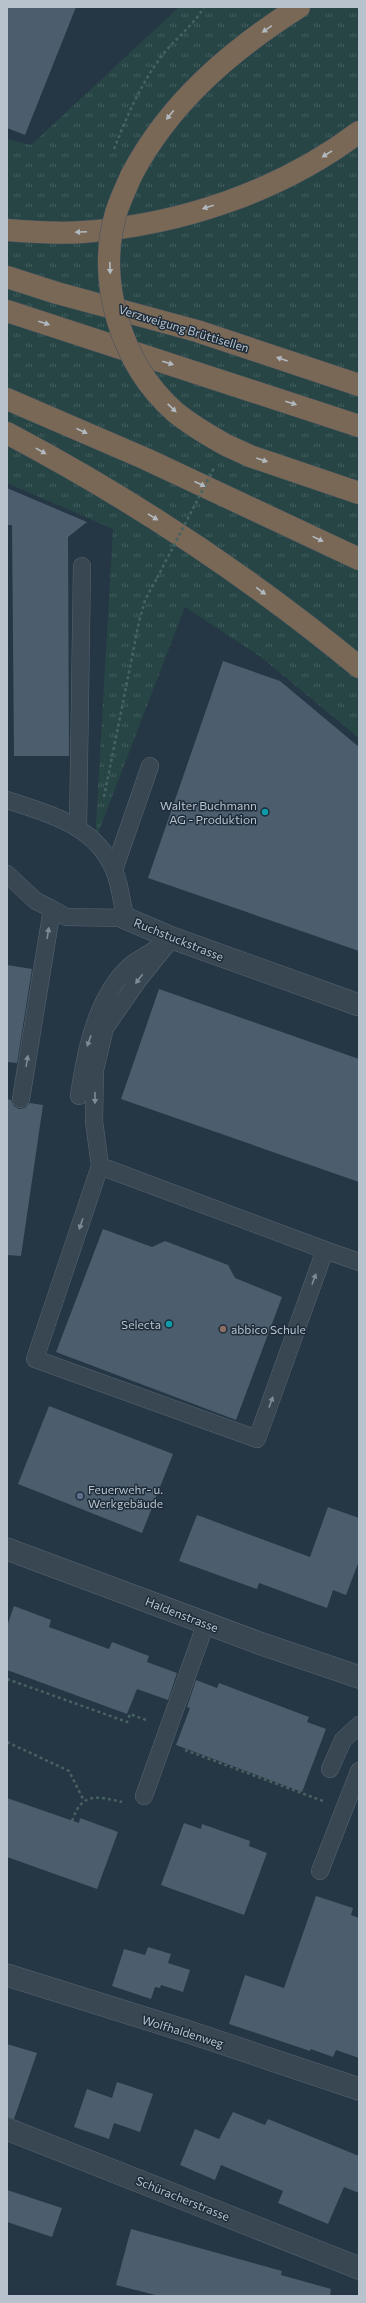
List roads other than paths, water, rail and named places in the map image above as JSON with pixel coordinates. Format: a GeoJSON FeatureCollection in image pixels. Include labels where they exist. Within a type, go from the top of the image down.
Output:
{"type":"FeatureCollection","features":[{"type":"Feature","properties":{"kind":"highway"},"geometry":{"type":"LineString","coordinates":[[299,7],[248,42],[193,89],[163,124],[141,156],[116,213],[110,245],[112,294],[120,327],[142,371],[161,398],[189,423],[226,445],[250,456],[359,493]]}},
{"type":"Feature","properties":{"kind":"highway"},"geometry":{"type":"LineString","coordinates":[[7,230],[82,232],[130,227],[168,219],[213,206],[280,180],[315,162],[359,132]]}},
{"type":"Feature","properties":{"kind":"highway","name":"Verzweigung Brüttisellen"},"geometry":{"type":"LineString","coordinates":[[7,277],[58,293],[197,331],[359,385]]}},
{"type":"Feature","properties":{"kind":"highway"},"geometry":{"type":"LineString","coordinates":[[7,311],[359,426]]}},
{"type":"Feature","properties":{"kind":"highway"},"geometry":{"type":"LineString","coordinates":[[7,399],[153,462],[359,559]]}},
{"type":"Feature","properties":{"kind":"highway"},"geometry":{"type":"LineString","coordinates":[[7,433],[112,491],[222,563],[310,628],[359,667]]}},
{"type":"Feature","properties":{"kind":"street","name":"Ruchstuckstrasse"},"geometry":{"type":"LineString","coordinates":[[126,918],[172,938],[359,1005]]}},
{"type":"Feature","properties":{"kind":"street","name":"Haldenstrasse"},"geometry":{"type":"LineString","coordinates":[[7,1549],[206,1623],[359,1677]]}},
{"type":"Feature","properties":{"kind":"street","name":"Wolfhaldenweg"},"geometry":{"type":"LineString","coordinates":[[7,1975],[189,2032],[359,2089]]}},
{"type":"Feature","properties":{"kind":"street","name":"Schüracherstrasse"},"geometry":{"type":"LineString","coordinates":[[7,2129],[359,2268]]}},
{"type":"Feature","properties":{"kind":"lane"},"geometry":{"type":"LineString","coordinates":[[78,827],[82,566]]}},
{"type":"Feature","properties":{"kind":"lane"},"geometry":{"type":"LineString","coordinates":[[114,870],[150,766]]}},
{"type":"Feature","properties":{"kind":"lane","name":"Ruchstuckstrasse"},"geometry":{"type":"LineString","coordinates":[[7,800],[78,827],[95,841],[114,870],[126,918]]}},
{"type":"Feature","properties":{"kind":"lane"},"geometry":{"type":"LineString","coordinates":[[7,874],[36,901],[66,917],[126,918]]}},
{"type":"Feature","properties":{"kind":"lane"},"geometry":{"type":"LineString","coordinates":[[21,1099],[52,910]]}},
{"type":"Feature","properties":{"kind":"lane"},"geometry":{"type":"LineString","coordinates":[[79,1096],[86,1048],[111,990],[131,966],[172,938]]}},
{"type":"Feature","properties":{"kind":"lane"},"geometry":{"type":"LineString","coordinates":[[172,938],[139,979],[105,1028],[95,1070],[94,1121],[100,1166],[36,1359],[257,1438],[325,1250]]}},
{"type":"Feature","properties":{"kind":"lane"},"geometry":{"type":"LineString","coordinates":[[100,1166],[359,1262]]}},
{"type":"Feature","properties":{"kind":"lane"},"geometry":{"type":"LineString","coordinates":[[144,1796],[206,1623]]}},
{"type":"Feature","properties":{"kind":"lane"},"geometry":{"type":"LineString","coordinates":[[330,1769],[343,1740],[359,1725]]}},
{"type":"Feature","properties":{"kind":"lane"},"geometry":{"type":"LineString","coordinates":[[320,1871],[359,1771]]}},
{"type":"Feature","properties":{"kind":"place","name":"Walter Buchmann AG - Produktion"},"geometry":{"type":"Point","coordinates":[265,812]}},
{"type":"Feature","properties":{"kind":"place","name":"Selecta"},"geometry":{"type":"Point","coordinates":[169,1324]}},
{"type":"Feature","properties":{"kind":"place","name":"abbico Schule"},"geometry":{"type":"Point","coordinates":[223,1329]}},
{"type":"Feature","properties":{"kind":"place","name":"Feuerwehr- u. Werkgebäude"},"geometry":{"type":"Point","coordinates":[80,1496]}}]}
